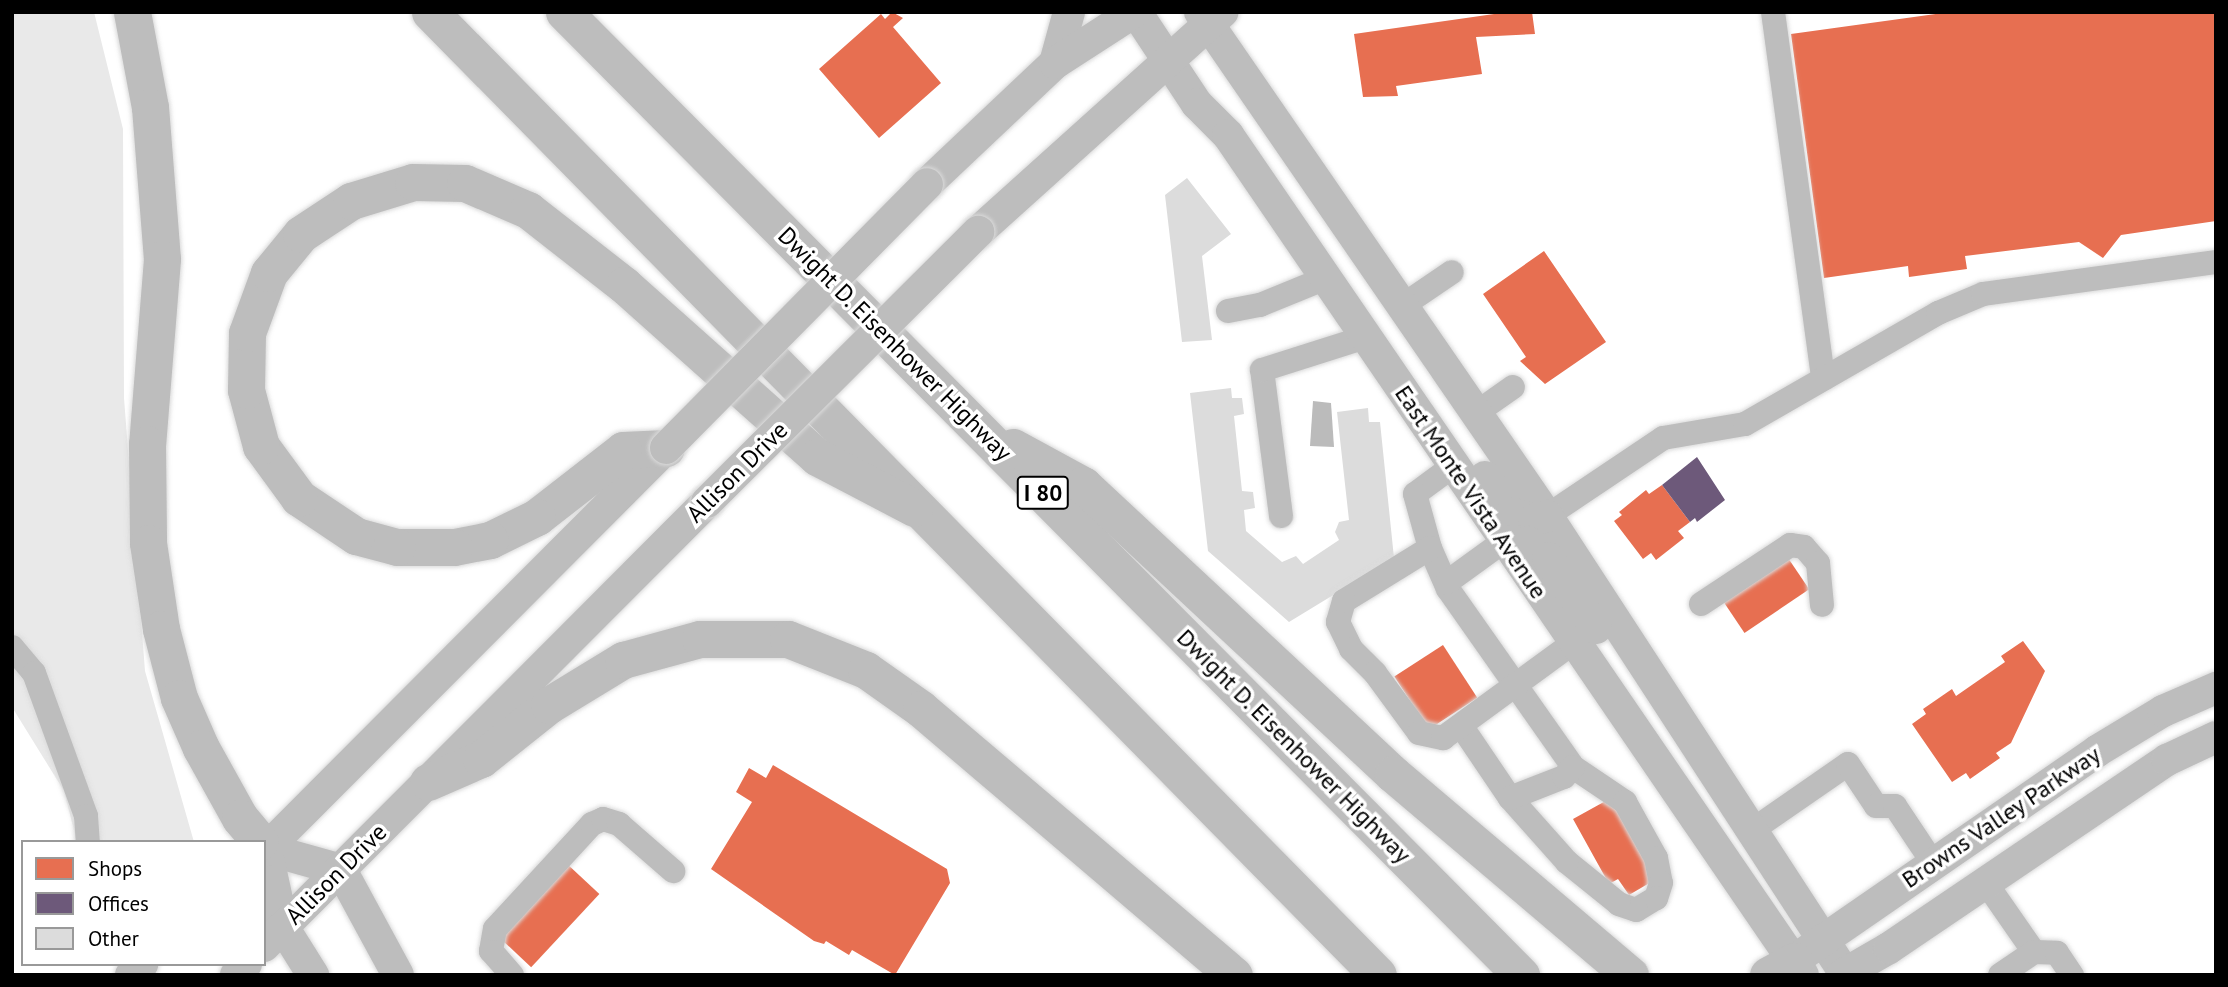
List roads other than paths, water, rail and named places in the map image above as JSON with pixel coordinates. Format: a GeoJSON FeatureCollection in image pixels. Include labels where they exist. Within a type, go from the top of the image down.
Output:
{"type":"FeatureCollection","features":[{"type":"Feature","properties":{"kind":"highway"},"geometry":{"type":"LineString","coordinates":[[132,12],[150,107],[163,258],[146,444],[148,543],[159,617],[179,698],[201,748],[240,818],[258,840]]}},
{"type":"Feature","properties":{"kind":"highway"},"geometry":{"type":"LineString","coordinates":[[430,12],[846,430],[914,508],[1378,975]]}},
{"type":"Feature","properties":{"kind":"highway","name":"Dwight D. Eisenhower Highway"},"geometry":{"type":"LineString","coordinates":[[564,12],[1521,975]]}},
{"type":"Feature","properties":{"kind":"highway"},"geometry":{"type":"LineString","coordinates":[[666,448],[623,450],[537,517],[490,540],[454,547],[397,547],[356,536],[299,498],[261,446],[246,390],[247,333],[269,273],[301,234],[351,201],[413,182],[466,183],[528,210],[603,268],[817,457],[914,508]]}},
{"type":"Feature","properties":{"kind":"highway"},"geometry":{"type":"LineString","coordinates":[[979,430],[1083,485],[1393,774],[1630,975]]}},
{"type":"Feature","properties":{"kind":"highway"},"geometry":{"type":"LineString","coordinates":[[428,782],[481,759],[549,705],[623,660],[700,639],[788,639],[866,670],[921,709],[1234,975]]}},
{"type":"Feature","properties":{"kind":"main road"},"geometry":{"type":"LineString","coordinates":[[1055,63],[1069,12]]}},
{"type":"Feature","properties":{"kind":"main road"},"geometry":{"type":"LineString","coordinates":[[266,845],[666,448],[927,184],[1055,63],[1135,12]]}},
{"type":"Feature","properties":{"kind":"main road","name":"East Monte Vista Avenue"},"geometry":{"type":"LineString","coordinates":[[1135,12],[1198,104],[1228,135],[1326,278],[1574,642],[1788,970]]}},
{"type":"Feature","properties":{"kind":"main road","name":"East Monte Vista Avenue"},"geometry":{"type":"LineString","coordinates":[[1210,15],[1402,306],[1659,684],[1845,974]]}},
{"type":"Feature","properties":{"kind":"main road","name":"Allison Drive"},"geometry":{"type":"LineString","coordinates":[[274,937],[978,232],[1169,62],[1210,15]]}},
{"type":"Feature","properties":{"kind":"main road"},"geometry":{"type":"LineString","coordinates":[[1413,407],[1455,433],[1512,513],[1534,520],[1547,516]]}},
{"type":"Feature","properties":{"kind":"main road"},"geometry":{"type":"LineString","coordinates":[[1504,541],[1520,540],[1538,548],[1612,652],[1659,684]]}},
{"type":"Feature","properties":{"kind":"main road","name":"Browns Valley Parkway"},"geometry":{"type":"LineString","coordinates":[[1788,970],[1824,939],[2137,726],[2216,688]]}},
{"type":"Feature","properties":{"kind":"main road","name":"Browns Valley Parkway"},"geometry":{"type":"LineString","coordinates":[[1845,974],[1986,883],[2167,760],[2216,737]]}},
{"type":"Feature","properties":{"kind":"main road"},"geometry":{"type":"LineString","coordinates":[[266,848],[341,870],[398,975]]}},
{"type":"Feature","properties":{"kind":"main road"},"geometry":{"type":"LineString","coordinates":[[266,865],[274,937],[313,975]]}},
{"type":"Feature","properties":{"kind":"lane"},"geometry":{"type":"LineString","coordinates":[[1773,12],[1823,379]]}},
{"type":"Feature","properties":{"kind":"lane"},"geometry":{"type":"LineString","coordinates":[[1547,516],[1663,439],[1745,424],[1938,313],[1983,294],[2216,262]]}},
{"type":"Feature","properties":{"kind":"lane"},"geometry":{"type":"LineString","coordinates":[[1402,306],[1452,272]]}},
{"type":"Feature","properties":{"kind":"lane"},"geometry":{"type":"LineString","coordinates":[[1228,311],[1260,305],[1326,278]]}},
{"type":"Feature","properties":{"kind":"lane"},"geometry":{"type":"LineString","coordinates":[[1281,516],[1262,370],[1366,337]]}},
{"type":"Feature","properties":{"kind":"lane"},"geometry":{"type":"LineString","coordinates":[[1476,413],[1513,387]]}},
{"type":"Feature","properties":{"kind":"lane"},"geometry":{"type":"LineString","coordinates":[[1453,466],[1415,494],[1420,552],[1447,583],[1573,767],[1625,802],[1656,858],[1661,883],[1656,898],[1636,910],[1619,904],[1567,862],[1510,798],[1462,727]]}},
{"type":"Feature","properties":{"kind":"lane"},"geometry":{"type":"LineString","coordinates":[[1447,583],[1504,541]]}},
{"type":"Feature","properties":{"kind":"lane"},"geometry":{"type":"LineString","coordinates":[[1701,604],[1790,545],[1804,547],[1818,563],[1822,605]]}},
{"type":"Feature","properties":{"kind":"lane"},"geometry":{"type":"LineString","coordinates":[[1420,552],[1344,601],[1338,622],[1351,649],[1376,673],[1419,733],[1443,738],[1462,727],[1574,642]]}},
{"type":"Feature","properties":{"kind":"lane"},"geometry":{"type":"LineString","coordinates":[[12,647],[34,673],[86,816],[89,840]]}},
{"type":"Feature","properties":{"kind":"lane"},"geometry":{"type":"LineString","coordinates":[[1754,829],[1847,764],[1876,806],[1895,806],[1933,863]]}},
{"type":"Feature","properties":{"kind":"lane"},"geometry":{"type":"LineString","coordinates":[[1510,798],[1564,777],[1573,767]]}},
{"type":"Feature","properties":{"kind":"lane"},"geometry":{"type":"LineString","coordinates":[[512,975],[491,951],[495,929],[592,824],[603,819],[619,824],[673,871]]}},
{"type":"Feature","properties":{"kind":"lane"},"geometry":{"type":"LineString","coordinates":[[1986,883],[2034,952]]}},
{"type":"Feature","properties":{"kind":"lane"},"geometry":{"type":"LineString","coordinates":[[2000,975],[2034,952],[2057,953],[2072,975]]}}]}
